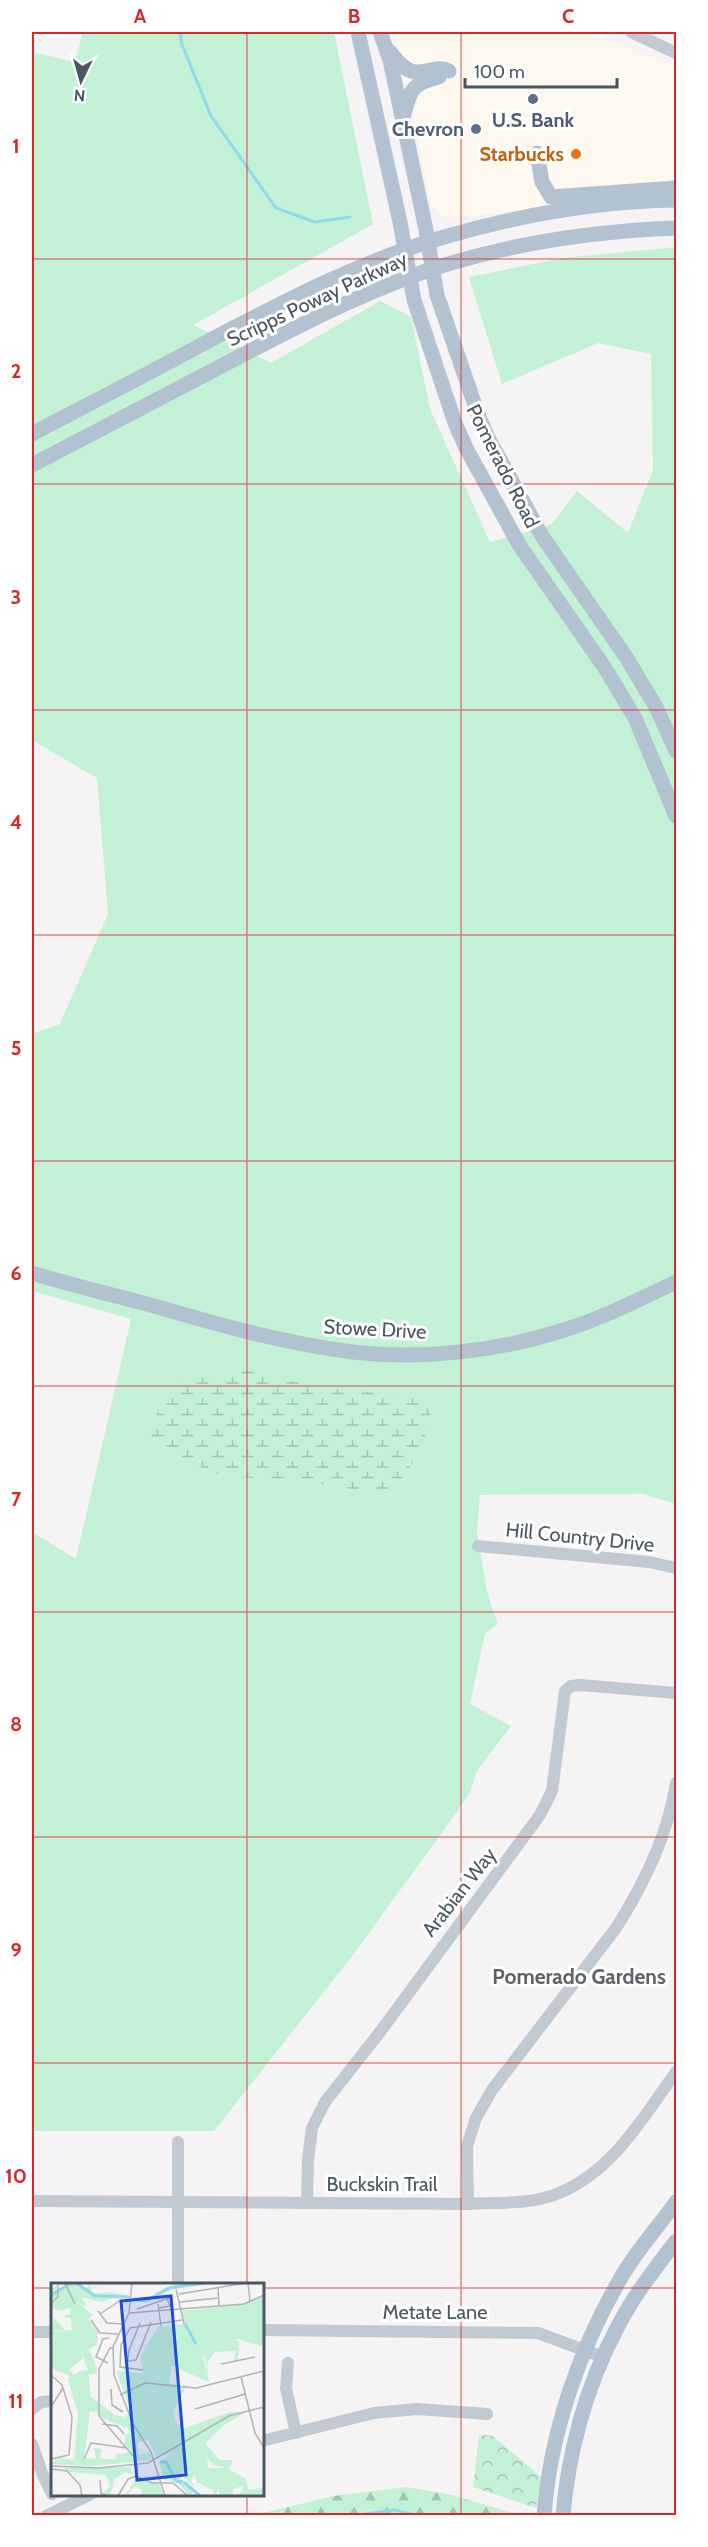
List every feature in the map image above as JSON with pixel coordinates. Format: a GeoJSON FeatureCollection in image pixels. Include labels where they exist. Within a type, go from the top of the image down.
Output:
{"type":"FeatureCollection","features":[{"type":"Feature","properties":{"kind":"main road","name":"Pomerado Road"},"geometry":{"type":"LineString","coordinates":[[358,32],[400,222],[414,300],[441,384],[466,448],[520,546],[605,668],[635,718],[676,816]]}},
{"type":"Feature","properties":{"kind":"main road","name":"Pomerado Road"},"geometry":{"type":"LineString","coordinates":[[380,32],[390,60],[403,118],[437,295],[487,436],[542,536],[626,657],[656,707],[676,751]]}},
{"type":"Feature","properties":{"kind":"main road"},"geometry":{"type":"LineString","coordinates":[[385,47],[412,72],[442,68],[448,71],[444,76],[420,82],[412,88],[403,118]]}},
{"type":"Feature","properties":{"kind":"main road"},"geometry":{"type":"LineString","coordinates":[[537,153],[542,182],[551,196],[676,188]]}},
{"type":"Feature","properties":{"kind":"main road","name":"Scripps Poway Parkway"},"geometry":{"type":"LineString","coordinates":[[32,434],[266,311],[335,278],[404,250],[550,212],[602,204],[676,200]]}},
{"type":"Feature","properties":{"kind":"main road","name":"Scripps Poway Parkway"},"geometry":{"type":"LineString","coordinates":[[32,465],[279,336],[340,307],[433,269],[538,242],[604,232],[676,228]]}},
{"type":"Feature","properties":{"kind":"main road","name":"Stowe Drive"},"geometry":{"type":"LineString","coordinates":[[32,1273],[218,1324],[311,1346],[356,1352],[401,1354],[464,1351],[519,1342],[564,1330],[607,1314],[676,1282]]}},
{"type":"Feature","properties":{"kind":"main road"},"geometry":{"type":"LineString","coordinates":[[544,2516],[548,2482],[560,2425],[585,2349],[622,2275],[674,2208]]}},
{"type":"Feature","properties":{"kind":"main road"},"geometry":{"type":"LineString","coordinates":[[563,2516],[568,2478],[580,2424],[603,2357],[615,2331],[640,2289],[676,2241]]}},
{"type":"Feature","properties":{"kind":"street"},"geometry":{"type":"LineString","coordinates":[[631,32],[676,53]]}},
{"type":"Feature","properties":{"kind":"street","name":"Hill Country Drive"},"geometry":{"type":"LineString","coordinates":[[478,1546],[649,1562],[676,1568]]}},
{"type":"Feature","properties":{"kind":"street","name":"Arabian Way"},"geometry":{"type":"LineString","coordinates":[[307,2203],[308,2160],[312,2128],[325,2102],[380,2032],[540,1815],[552,1791],[565,1691],[571,1686],[580,1685],[676,1693]]}},
{"type":"Feature","properties":{"kind":"street"},"geometry":{"type":"LineString","coordinates":[[468,2204],[467,2146],[476,2118],[492,2090],[616,1928],[633,1902],[660,1845],[676,1783]]}},
{"type":"Feature","properties":{"kind":"street","name":"Buckskin Trail"},"geometry":{"type":"LineString","coordinates":[[32,2201],[468,2204],[520,2202],[558,2193],[593,2174],[617,2153],[676,2072]]}},
{"type":"Feature","properties":{"kind":"street"},"geometry":{"type":"LineString","coordinates":[[178,2142],[178,2283]]}},
{"type":"Feature","properties":{"kind":"street","name":"Metate Lane"},"geometry":{"type":"LineString","coordinates":[[264,2330],[538,2333],[603,2357]]}},
{"type":"Feature","properties":{"kind":"street"},"geometry":{"type":"LineString","coordinates":[[32,2332],[51,2332]]}},
{"type":"Feature","properties":{"kind":"street"},"geometry":{"type":"LineString","coordinates":[[288,2363],[286,2388],[296,2433]]}},
{"type":"Feature","properties":{"kind":"street"},"geometry":{"type":"LineString","coordinates":[[32,2409],[41,2403],[51,2401]]}},
{"type":"Feature","properties":{"kind":"street"},"geometry":{"type":"LineString","coordinates":[[264,2441],[374,2413],[428,2409],[487,2414]]}},
{"type":"Feature","properties":{"kind":"street"},"geometry":{"type":"LineString","coordinates":[[32,2444],[51,2490]]}},
{"type":"Feature","properties":{"kind":"street"},"geometry":{"type":"LineString","coordinates":[[54,2496],[60,2508]]}},
{"type":"Feature","properties":{"kind":"street"},"geometry":{"type":"LineString","coordinates":[[46,2516],[87,2496]]}},
{"type":"Feature","properties":{"kind":"shaded area"},"geometry":{"type":"Polygon","coordinates":[[[396,32],[599,32],[608,39],[664,63],[676,65],[676,195],[447,218],[431,205],[396,32]]]}},
{"type":"Feature","properties":{"kind":"green space"},"geometry":{"type":"Polygon","coordinates":[[[83,32],[334,32],[373,224],[193,325],[271,363],[380,301],[411,317],[430,409],[490,542],[551,525],[577,491],[628,533],[653,470],[651,354],[598,343],[502,384],[469,277],[563,258],[676,247],[676,1504],[643,1494],[480,1495],[477,1532],[487,1592],[498,1624],[485,1634],[470,1704],[511,1726],[477,1771],[470,1792],[454,1816],[353,1955],[214,2131],[32,2131],[32,1532],[76,1559],[131,1319],[32,1291],[32,1034],[60,1024],[108,914],[97,778],[32,740],[32,52],[75,62],[83,32]]]}},
{"type":"Feature","properties":{"kind":"green space"},"geometry":{"type":"Polygon","coordinates":[[[249,1371],[319,1387],[420,1397],[431,1410],[422,1450],[390,1495],[301,1481],[222,1476],[148,1439],[162,1400],[182,1380],[249,1371]]]}},
{"type":"Feature","properties":{"kind":"green space"},"geometry":{"type":"Polygon","coordinates":[[[479,2436],[493,2436],[541,2477],[536,2508],[473,2487],[479,2436]]]}},
{"type":"Feature","properties":{"kind":"green space"},"geometry":{"type":"Polygon","coordinates":[[[407,2487],[452,2495],[519,2515],[255,2515],[333,2496],[407,2487]]]}},
{"type":"Feature","properties":{"kind":"waterway"},"geometry":{"type":"LineString","coordinates":[[181,32],[181,42],[211,116],[276,208],[315,222],[350,217]]}},
{"type":"Feature","properties":{"kind":"waterway"},"geometry":{"type":"LineString","coordinates":[[351,2516],[395,2510],[420,2516]]}},
{"type":"Feature","properties":{"kind":"place","name":"U.S. Bank"},"geometry":{"type":"Point","coordinates":[533,99]}},
{"type":"Feature","properties":{"kind":"place","name":"Chevron"},"geometry":{"type":"Point","coordinates":[476,129]}},
{"type":"Feature","properties":{"kind":"place","name":"Starbucks"},"geometry":{"type":"Point","coordinates":[576,154]}},
{"type":"Feature","properties":{"kind":"district","name":"Pomerado Gardens"},"geometry":{"type":"Point","coordinates":[579,1976]}}]}
